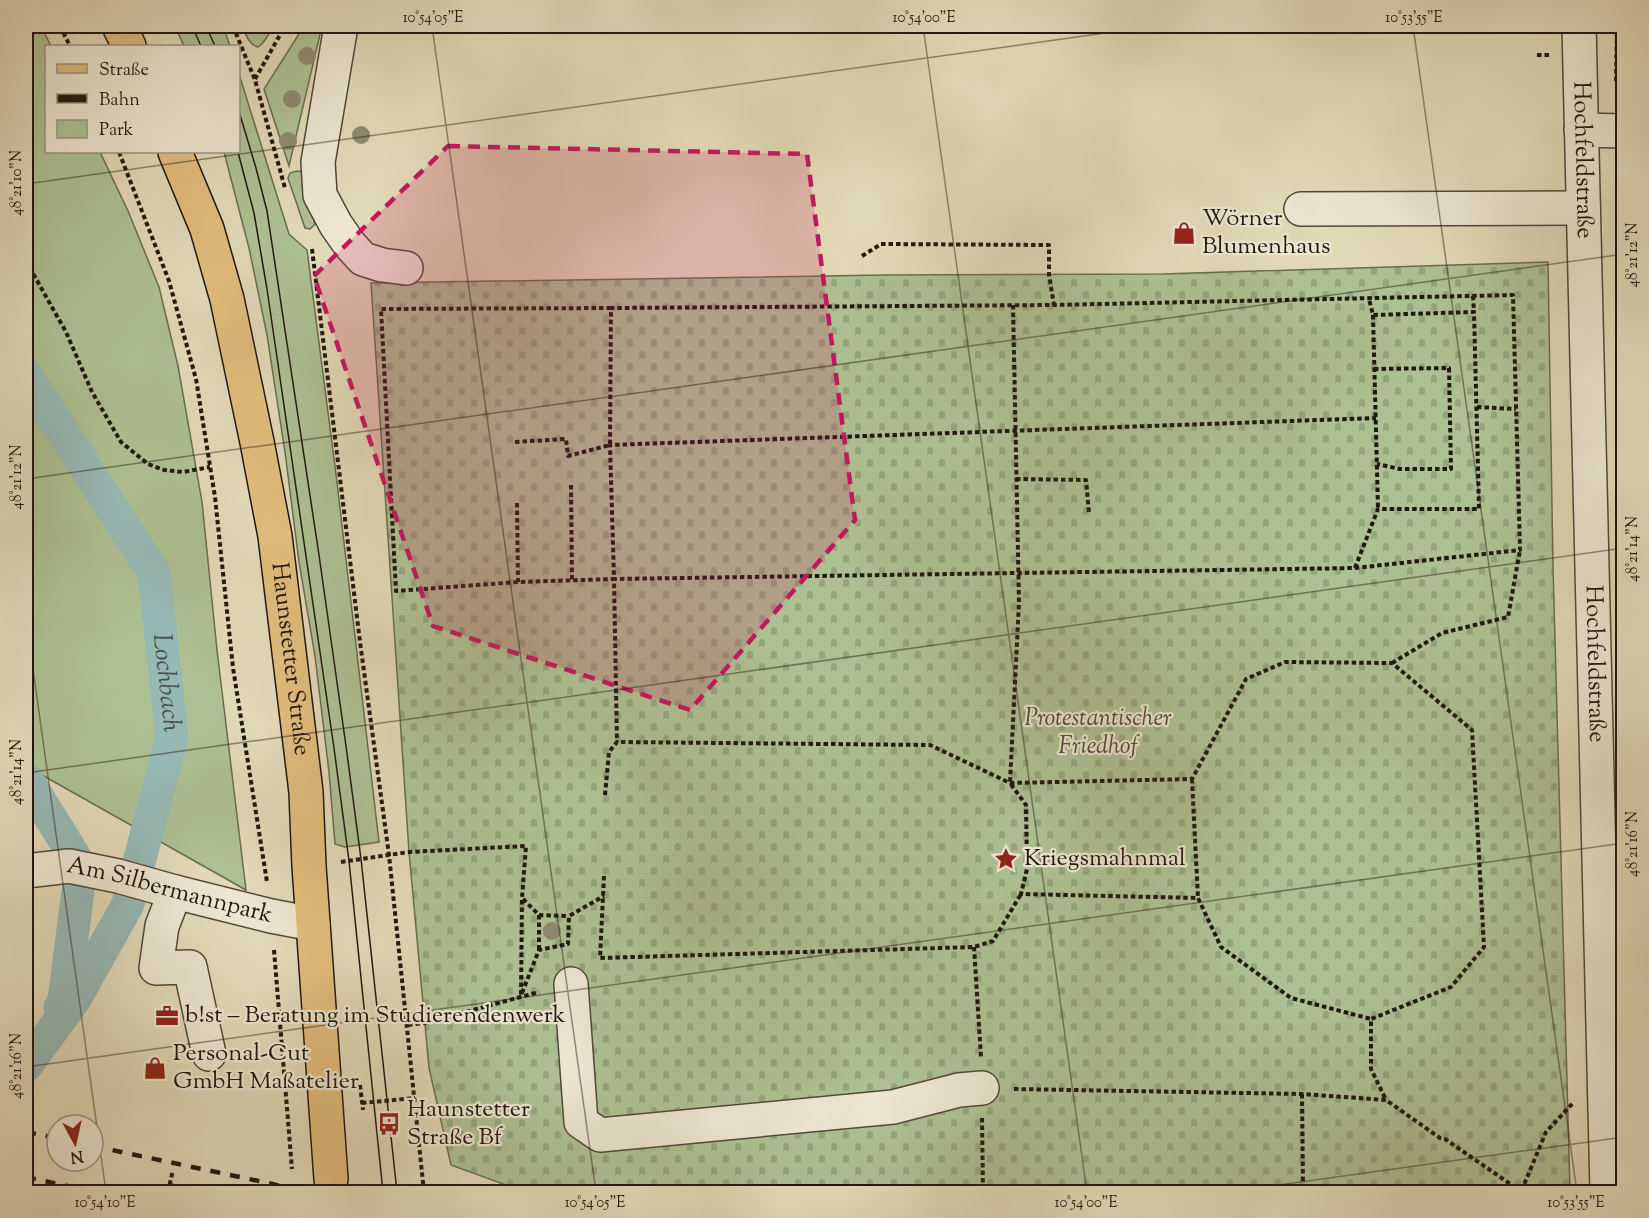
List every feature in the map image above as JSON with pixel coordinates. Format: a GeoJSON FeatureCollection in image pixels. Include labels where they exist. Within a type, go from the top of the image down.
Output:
{"type":"FeatureCollection","features":[{"type":"Feature","properties":{"kind":"main road"},"geometry":{"type":"LineString","coordinates":[[119,26],[128,45]]}},
{"type":"Feature","properties":{"kind":"main road","name":"Haunstetter Straße"},"geometry":{"type":"LineString","coordinates":[[175,153],[207,229],[226,299],[255,430],[275,536],[306,792],[331,1179]]}},
{"type":"Feature","properties":{"kind":"street"},"geometry":{"type":"LineString","coordinates":[[341,26],[318,162],[320,195],[336,225],[363,259],[382,265],[406,268]]}},
{"type":"Feature","properties":{"kind":"street","name":"Hochfeldstraße"},"geometry":{"type":"LineString","coordinates":[[1579,26],[1607,1192]]}},
{"type":"Feature","properties":{"kind":"street"},"geometry":{"type":"LineString","coordinates":[[1581,130],[1623,131]]}},
{"type":"Feature","properties":{"kind":"street"},"geometry":{"type":"LineString","coordinates":[[1301,208],[1583,208]]}},
{"type":"Feature","properties":{"kind":"street","name":"Am Silbermannpark"},"geometry":{"type":"LineString","coordinates":[[26,871],[69,866],[109,874],[271,916],[313,924]]}},
{"type":"Feature","properties":{"kind":"street"},"geometry":{"type":"LineString","coordinates":[[164,889],[156,968],[190,967],[209,1054]]}},
{"type":"Feature","properties":{"kind":"street"},"geometry":{"type":"LineString","coordinates":[[571,984],[581,1122],[600,1134],[893,1107],[959,1090],[982,1088]]}},
{"type":"Feature","properties":{"kind":"path"},"geometry":{"type":"LineString","coordinates":[[60,26],[70,45]]}},
{"type":"Feature","properties":{"kind":"path"},"geometry":{"type":"LineString","coordinates":[[233,26],[255,80],[287,196]]}},
{"type":"Feature","properties":{"kind":"path"},"geometry":{"type":"LineString","coordinates":[[255,80],[285,26]]}},
{"type":"Feature","properties":{"kind":"path"},"geometry":{"type":"LineString","coordinates":[[118,153],[169,281],[196,379],[215,497],[234,668],[271,916],[292,1169]]}},
{"type":"Feature","properties":{"kind":"path"},"geometry":{"type":"LineString","coordinates":[[311,238],[358,630],[389,855],[424,1191],[436,1192]]}},
{"type":"Feature","properties":{"kind":"path"},"geometry":{"type":"LineString","coordinates":[[862,256],[881,244],[1049,246],[1049,275],[1054,305]]}},
{"type":"Feature","properties":{"kind":"path"},"geometry":{"type":"LineString","coordinates":[[26,261],[66,332],[92,392],[121,442],[148,464],[164,470],[183,472],[210,467]]}},
{"type":"Feature","properties":{"kind":"path"},"geometry":{"type":"LineString","coordinates":[[1392,663],[1472,730],[1484,947],[1451,987],[1371,1019],[1291,998],[1221,947],[1198,898],[1192,779],[1246,679],[1285,662],[1392,663],[1442,633],[1508,616],[1520,550],[1513,295],[1054,305],[381,309],[396,591],[572,580],[1355,568],[1520,550]]}},
{"type":"Feature","properties":{"kind":"path"},"geometry":{"type":"LineString","coordinates":[[1378,509],[1479,509],[1473,296]]}},
{"type":"Feature","properties":{"kind":"path"},"geometry":{"type":"LineString","coordinates":[[1355,568],[1378,509],[1373,315],[1369,299]]}},
{"type":"Feature","properties":{"kind":"path"},"geometry":{"type":"LineString","coordinates":[[408,1025],[425,1023],[571,984],[600,958],[974,947],[993,941],[1021,894],[1027,869],[1026,804],[1010,783],[1019,603],[1013,305]]}},
{"type":"Feature","properties":{"kind":"path"},"geometry":{"type":"LineString","coordinates":[[605,795],[609,752],[617,742],[610,445],[611,308]]}},
{"type":"Feature","properties":{"kind":"path"},"geometry":{"type":"LineString","coordinates":[[1373,315],[1474,312]]}},
{"type":"Feature","properties":{"kind":"path"},"geometry":{"type":"LineString","coordinates":[[1374,369],[1449,368],[1451,469],[1400,469],[1377,464]]}},
{"type":"Feature","properties":{"kind":"path"},"geometry":{"type":"LineString","coordinates":[[1477,407],[1516,409]]}},
{"type":"Feature","properties":{"kind":"path"},"geometry":{"type":"LineString","coordinates":[[515,442],[566,439],[568,456],[610,445],[1376,418]]}},
{"type":"Feature","properties":{"kind":"path"},"geometry":{"type":"LineString","coordinates":[[1016,479],[1086,480],[1089,513]]}},
{"type":"Feature","properties":{"kind":"path"},"geometry":{"type":"LineString","coordinates":[[571,485],[572,580]]}},
{"type":"Feature","properties":{"kind":"path"},"geometry":{"type":"LineString","coordinates":[[517,502],[518,582]]}},
{"type":"Feature","properties":{"kind":"path"},"geometry":{"type":"LineString","coordinates":[[617,742],[930,745],[1010,783],[1192,779]]}},
{"type":"Feature","properties":{"kind":"path"},"geometry":{"type":"LineString","coordinates":[[335,862],[462,848],[526,846],[522,898],[521,997]]}},
{"type":"Feature","properties":{"kind":"path"},"geometry":{"type":"LineString","coordinates":[[600,958],[604,876]]}},
{"type":"Feature","properties":{"kind":"path"},"geometry":{"type":"LineString","coordinates":[[1021,894],[1198,898]]}},
{"type":"Feature","properties":{"kind":"path"},"geometry":{"type":"LineString","coordinates":[[522,898],[539,915],[569,916],[604,896]]}},
{"type":"Feature","properties":{"kind":"path"},"geometry":{"type":"LineString","coordinates":[[521,997],[539,950],[539,915]]}},
{"type":"Feature","properties":{"kind":"path"},"geometry":{"type":"LineString","coordinates":[[539,950],[568,944],[569,916]]}},
{"type":"Feature","properties":{"kind":"path"},"geometry":{"type":"LineString","coordinates":[[974,947],[982,1088],[982,1192]]}},
{"type":"Feature","properties":{"kind":"path"},"geometry":{"type":"LineString","coordinates":[[1371,1019],[1371,1069],[1386,1100],[1521,1192],[1557,1192]]}},
{"type":"Feature","properties":{"kind":"path"},"geometry":{"type":"LineString","coordinates":[[1521,1192],[1546,1132],[1568,1108],[1604,1079]]}},
{"type":"Feature","properties":{"kind":"path"},"geometry":{"type":"LineString","coordinates":[[982,1088],[1302,1094],[1386,1100]]}},
{"type":"Feature","properties":{"kind":"path"},"geometry":{"type":"LineString","coordinates":[[1302,1094],[1303,1192]]}},
{"type":"Feature","properties":{"kind":"path"},"geometry":{"type":"LineString","coordinates":[[362,1103],[415,1098]]}},
{"type":"Feature","properties":{"kind":"path"},"geometry":{"type":"LineString","coordinates":[[401,1099],[402,1106]]}},
{"type":"Feature","properties":{"kind":"path"},"geometry":{"type":"LineString","coordinates":[[168,1192],[173,1170]]}},
{"type":"Feature","properties":{"kind":"path"},"geometry":{"type":"LineString","coordinates":[[170,1185],[202,1192]]}},
{"type":"Feature","properties":{"kind":"highlighted area"},"geometry":{"type":"Polygon","coordinates":[[[448,146],[807,154],[855,520],[690,710],[433,626],[314,276],[448,146]]]}},
{"type":"Feature","properties":{"kind":"green space"},"geometry":{"type":"Polygon","coordinates":[[[26,26],[41,26],[50,45],[45,45],[45,153],[100,153],[128,211],[159,287],[178,366],[202,502],[246,890],[26,766],[26,26]]]}},
{"type":"Feature","properties":{"kind":"green space"},"geometry":{"type":"Polygon","coordinates":[[[175,26],[223,26],[230,45],[184,45],[175,26]]]}},
{"type":"Feature","properties":{"kind":"green space"},"geometry":{"type":"Polygon","coordinates":[[[242,26],[274,26],[258,47],[250,41],[242,26]]]}},
{"type":"Feature","properties":{"kind":"green space"},"geometry":{"type":"Polygon","coordinates":[[[304,26],[322,26],[289,166],[264,89],[304,26]]]}},
{"type":"Feature","properties":{"kind":"green space"},"geometry":{"type":"Polygon","coordinates":[[[240,77],[289,234],[307,250],[379,842],[345,847],[335,844],[315,656],[299,562],[267,335],[249,248],[224,153],[240,153],[240,77]]]}},
{"type":"Feature","properties":{"kind":"green space"},"geometry":{"type":"Polygon","coordinates":[[[304,172],[305,192],[315,224],[310,229],[305,228],[288,178],[290,173],[304,172]]]}},
{"type":"Feature","properties":{"kind":"green space","name":"Protestantischer Friedhof"},"geometry":{"type":"Polygon","coordinates":[[[1548,262],[1553,566],[1570,1192],[525,1192],[451,1165],[429,1068],[409,852],[371,283],[887,275],[1163,274],[1548,262]]]}},
{"type":"Feature","properties":{"kind":"waterway","name":"Lochbach"},"geometry":{"type":"LineString","coordinates":[[26,375],[154,573],[172,737],[128,904],[75,999],[26,1066]]}},
{"type":"Feature","properties":{"kind":"waterway"},"geometry":{"type":"LineString","coordinates":[[26,778],[81,867],[64,1001],[60,1007]]}},
{"type":"Feature","properties":{"kind":"tram line"},"geometry":{"type":"LineString","coordinates":[[192,26],[201,45]]}},
{"type":"Feature","properties":{"kind":"tram line"},"geometry":{"type":"LineString","coordinates":[[206,26],[215,45]]}},
{"type":"Feature","properties":{"kind":"tram line"},"geometry":{"type":"LineString","coordinates":[[240,115],[267,211],[319,555],[361,859],[397,1192]]}},
{"type":"Feature","properties":{"kind":"tram line"},"geometry":{"type":"LineString","coordinates":[[238,153],[254,213],[267,289],[334,748],[349,861],[383,1192]]}},
{"type":"Feature","properties":{"kind":"railway"},"geometry":{"type":"LineString","coordinates":[[26,1132],[45,1136]]}},
{"type":"Feature","properties":{"kind":"railway"},"geometry":{"type":"LineString","coordinates":[[105,1149],[306,1192]]}},
{"type":"Feature","properties":{"kind":"railway"},"geometry":{"type":"LineString","coordinates":[[26,1177],[95,1192]]}},
{"type":"Feature","properties":{"kind":"place","name":"Wörner Blumenhaus"},"geometry":{"type":"Point","coordinates":[1184,233]}},
{"type":"Feature","properties":{"kind":"place","name":"Kriegsmahnmal"},"geometry":{"type":"Point","coordinates":[1006,859]}},
{"type":"Feature","properties":{"kind":"place","name":"b!st – Beratung im Studierendenwerk"},"geometry":{"type":"Point","coordinates":[167,1016]}},
{"type":"Feature","properties":{"kind":"place","name":"Personal-Cut GmbH Maßatelier"},"geometry":{"type":"Point","coordinates":[155,1068]}},
{"type":"Feature","properties":{"kind":"place","name":"Haunstetter Straße Bf"},"geometry":{"type":"Point","coordinates":[389,1124]}}]}
